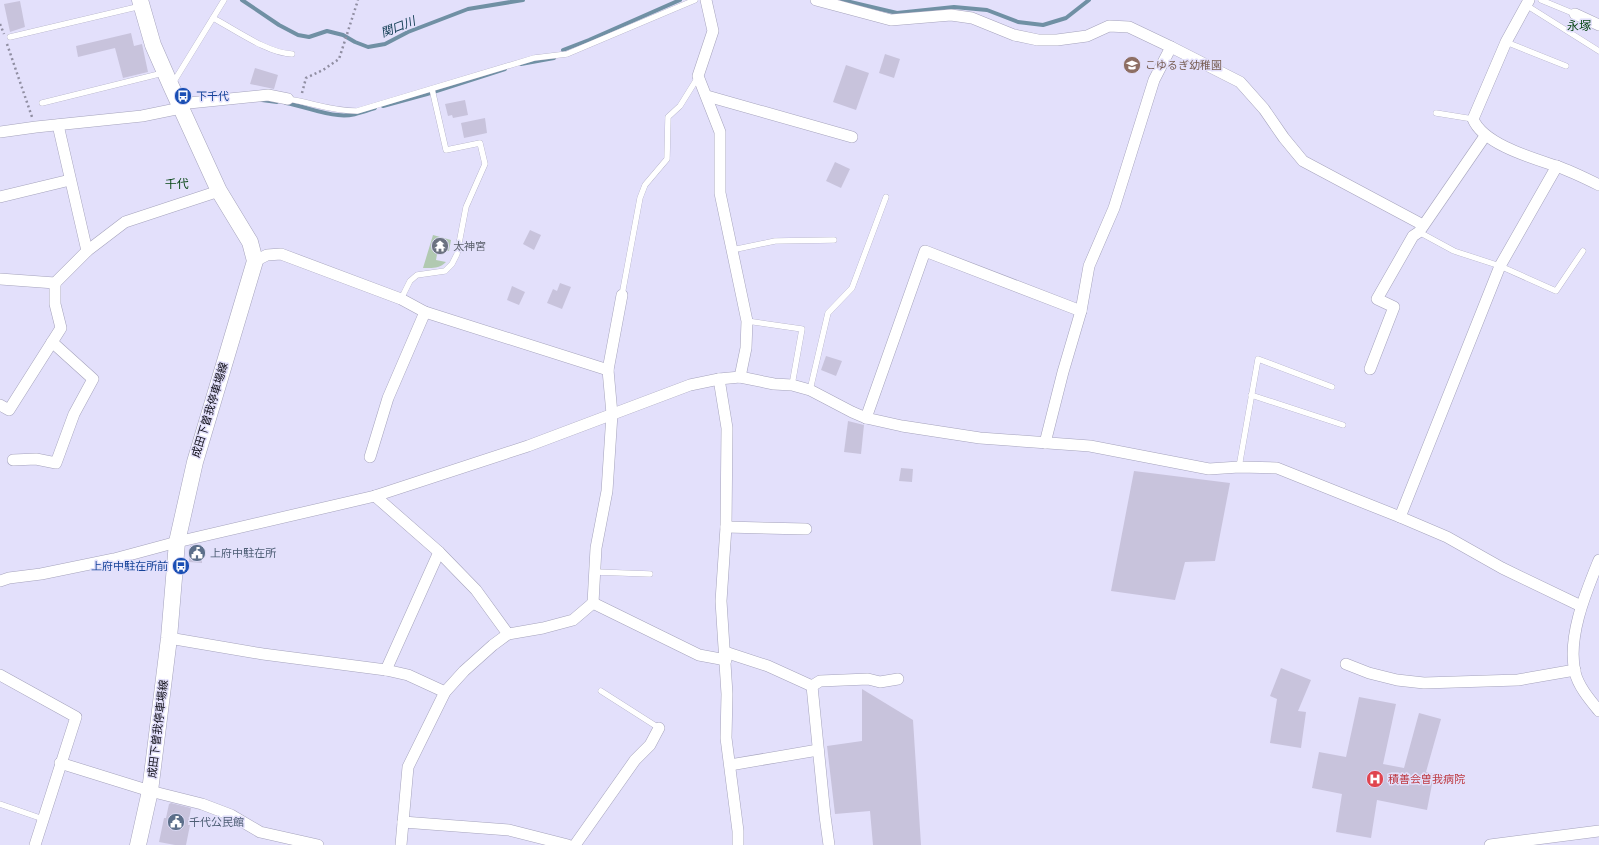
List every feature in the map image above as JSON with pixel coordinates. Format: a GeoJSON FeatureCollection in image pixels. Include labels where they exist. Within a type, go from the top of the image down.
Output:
{"type":"FeatureCollection","features":[{"type":"Feature","properties":{"kind":"main road"},"geometry":{"type":"LineString","coordinates":[[141,3],[153,45],[168,79],[219,191],[250,242],[255,261]]}},
{"type":"Feature","properties":{"kind":"main road","name":"成田下曽我停車場線"},"geometry":{"type":"LineString","coordinates":[[138,845],[150,791],[169,638],[177,542],[195,462],[255,261]]}},
{"type":"Feature","properties":{"kind":"street"},"geometry":{"type":"LineString","coordinates":[[706,0],[713,31],[698,76],[720,132],[720,193],[747,321],[746,348],[740,377]]}},
{"type":"Feature","properties":{"kind":"street"},"geometry":{"type":"LineString","coordinates":[[816,0],[891,20],[951,15],[972,18],[1014,35],[1038,40],[1057,40],[1087,36],[1110,26],[1129,27],[1240,82],[1264,109],[1284,138],[1303,161],[1421,228]]}},
{"type":"Feature","properties":{"kind":"street"},"geometry":{"type":"LineString","coordinates":[[1528,3],[1506,42],[1473,119],[1475,125],[1485,136],[1530,158],[1558,166],[1599,185]]}},
{"type":"Feature","properties":{"kind":"street"},"geometry":{"type":"LineString","coordinates":[[1575,14],[1599,24]]}},
{"type":"Feature","properties":{"kind":"street"},"geometry":{"type":"LineString","coordinates":[[1045,443],[1080,311],[1089,266],[1114,208],[1154,80],[1171,47]]}},
{"type":"Feature","properties":{"kind":"street"},"geometry":{"type":"LineString","coordinates":[[0,132],[142,116],[180,106],[268,95],[294,100]]}},
{"type":"Feature","properties":{"kind":"street"},"geometry":{"type":"LineString","coordinates":[[707,96],[852,137]]}},
{"type":"Feature","properties":{"kind":"street"},"geometry":{"type":"LineString","coordinates":[[58,125],[87,251]]}},
{"type":"Feature","properties":{"kind":"street"},"geometry":{"type":"LineString","coordinates":[[1370,369],[1394,308],[1377,300],[1413,236],[1421,228],[1485,136]]}},
{"type":"Feature","properties":{"kind":"street"},"geometry":{"type":"LineString","coordinates":[[1400,516],[1500,266],[1558,166]]}},
{"type":"Feature","properties":{"kind":"street"},"geometry":{"type":"LineString","coordinates":[[0,197],[70,180]]}},
{"type":"Feature","properties":{"kind":"street"},"geometry":{"type":"LineString","coordinates":[[0,405],[9,410],[61,328],[55,304],[55,283],[87,251],[125,222],[219,191]]}},
{"type":"Feature","properties":{"kind":"street"},"geometry":{"type":"LineString","coordinates":[[866,418],[925,251],[1080,311]]}},
{"type":"Feature","properties":{"kind":"street"},"geometry":{"type":"LineString","coordinates":[[255,261],[267,255],[281,254],[401,300],[425,312],[608,370]]}},
{"type":"Feature","properties":{"kind":"street"},"geometry":{"type":"LineString","coordinates":[[0,279],[55,283]]}},
{"type":"Feature","properties":{"kind":"street"},"geometry":{"type":"LineString","coordinates":[[401,845],[408,767],[445,692],[464,671],[493,645],[508,634],[543,628],[573,620],[593,603],[596,548],[607,491],[612,414],[608,370],[622,295]]}},
{"type":"Feature","properties":{"kind":"street"},"geometry":{"type":"LineString","coordinates":[[370,457],[388,398],[425,312]]}},
{"type":"Feature","properties":{"kind":"street"},"geometry":{"type":"LineString","coordinates":[[13,460],[36,458],[56,463],[74,414],[93,378],[52,342]]}},
{"type":"Feature","properties":{"kind":"street"},"geometry":{"type":"LineString","coordinates":[[0,582],[9,578],[41,574],[114,559],[177,542],[375,496],[528,446],[690,385],[719,379],[740,377],[774,384],[792,385],[810,390],[866,418],[902,426],[980,438],[1090,446],[1209,469],[1239,467],[1277,468],[1400,516],[1447,537],[1502,568],[1580,606]]}},
{"type":"Feature","properties":{"kind":"street"},"geometry":{"type":"LineString","coordinates":[[719,379],[727,428],[726,527],[721,601],[725,656],[726,738],[738,831],[738,845]]}},
{"type":"Feature","properties":{"kind":"street"},"geometry":{"type":"LineString","coordinates":[[375,496],[439,552],[476,590],[508,634]]}},
{"type":"Feature","properties":{"kind":"street"},"geometry":{"type":"LineString","coordinates":[[726,527],[806,529]]}},
{"type":"Feature","properties":{"kind":"street"},"geometry":{"type":"LineString","coordinates":[[386,670],[439,552]]}},
{"type":"Feature","properties":{"kind":"street"},"geometry":{"type":"LineString","coordinates":[[1599,560],[1580,606],[1573,654],[1575,670],[1584,690],[1599,711]]}},
{"type":"Feature","properties":{"kind":"street"},"geometry":{"type":"LineString","coordinates":[[593,603],[699,655],[725,656],[768,666],[812,686]]}},
{"type":"Feature","properties":{"kind":"street"},"geometry":{"type":"LineString","coordinates":[[169,638],[263,654],[386,670],[408,675],[445,692]]}},
{"type":"Feature","properties":{"kind":"street"},"geometry":{"type":"LineString","coordinates":[[1346,664],[1369,673],[1397,680],[1424,683],[1518,680],[1575,670]]}},
{"type":"Feature","properties":{"kind":"street"},"geometry":{"type":"LineString","coordinates":[[0,675],[76,717],[60,763],[35,845]]}},
{"type":"Feature","properties":{"kind":"street"},"geometry":{"type":"LineString","coordinates":[[812,686],[820,680],[868,679],[880,682],[898,679]]}},
{"type":"Feature","properties":{"kind":"street"},"geometry":{"type":"LineString","coordinates":[[812,686],[829,845]]}},
{"type":"Feature","properties":{"kind":"street"},"geometry":{"type":"LineString","coordinates":[[575,845],[635,760],[650,745],[658,728]]}},
{"type":"Feature","properties":{"kind":"street"},"geometry":{"type":"LineString","coordinates":[[730,765],[818,750]]}},
{"type":"Feature","properties":{"kind":"street"},"geometry":{"type":"LineString","coordinates":[[60,763],[150,791],[202,804],[231,815],[260,832],[318,845]]}},
{"type":"Feature","properties":{"kind":"street"},"geometry":{"type":"LineString","coordinates":[[403,822],[509,830],[568,845]]}},
{"type":"Feature","properties":{"kind":"street"},"geometry":{"type":"LineString","coordinates":[[1490,845],[1599,831]]}},
{"type":"Feature","properties":{"kind":"lane"},"geometry":{"type":"LineString","coordinates":[[42,103],[168,79],[213,18],[224,0]]}},
{"type":"Feature","properties":{"kind":"lane"},"geometry":{"type":"LineString","coordinates":[[294,100],[327,109],[356,112],[433,92],[534,58],[567,54],[695,0]]}},
{"type":"Feature","properties":{"kind":"lane"},"geometry":{"type":"LineString","coordinates":[[1541,0],[1575,14]]}},
{"type":"Feature","properties":{"kind":"lane"},"geometry":{"type":"LineString","coordinates":[[10,37],[141,3]]}},
{"type":"Feature","properties":{"kind":"lane"},"geometry":{"type":"LineString","coordinates":[[1528,3],[1599,51]]}},
{"type":"Feature","properties":{"kind":"lane"},"geometry":{"type":"LineString","coordinates":[[213,18],[271,49],[283,54],[292,54]]}},
{"type":"Feature","properties":{"kind":"lane"},"geometry":{"type":"LineString","coordinates":[[1506,42],[1566,66]]}},
{"type":"Feature","properties":{"kind":"lane"},"geometry":{"type":"LineString","coordinates":[[622,295],[640,198],[645,185],[667,159],[668,117],[680,106],[698,76]]}},
{"type":"Feature","properties":{"kind":"lane"},"geometry":{"type":"LineString","coordinates":[[401,300],[410,282],[417,275],[446,271],[452,264],[457,254],[466,207],[485,164],[480,143],[446,150],[433,92]]}},
{"type":"Feature","properties":{"kind":"lane"},"geometry":{"type":"LineString","coordinates":[[1436,114],[1473,119]]}},
{"type":"Feature","properties":{"kind":"lane"},"geometry":{"type":"LineString","coordinates":[[810,390],[828,313],[852,288],[886,197]]}},
{"type":"Feature","properties":{"kind":"lane"},"geometry":{"type":"LineString","coordinates":[[1421,228],[1454,251],[1500,266],[1556,291],[1583,251]]}},
{"type":"Feature","properties":{"kind":"lane"},"geometry":{"type":"LineString","coordinates":[[731,250],[775,241],[834,240]]}},
{"type":"Feature","properties":{"kind":"lane"},"geometry":{"type":"LineString","coordinates":[[747,321],[802,329],[792,385]]}},
{"type":"Feature","properties":{"kind":"lane"},"geometry":{"type":"LineString","coordinates":[[1239,467],[1258,359],[1332,387]]}},
{"type":"Feature","properties":{"kind":"lane"},"geometry":{"type":"LineString","coordinates":[[1251,395],[1343,424]]}},
{"type":"Feature","properties":{"kind":"lane"},"geometry":{"type":"LineString","coordinates":[[595,572],[650,574]]}},
{"type":"Feature","properties":{"kind":"lane"},"geometry":{"type":"LineString","coordinates":[[601,691],[658,728]]}},
{"type":"Feature","properties":{"kind":"lane"},"geometry":{"type":"LineString","coordinates":[[0,804],[43,819]]}},
{"type":"Feature","properties":{"kind":"path"},"geometry":{"type":"LineString","coordinates":[[294,100],[306,78],[323,70],[339,59],[348,35],[358,0]]}},
{"type":"Feature","properties":{"kind":"path"},"geometry":{"type":"LineString","coordinates":[[0,24],[36,127]]}},
{"type":"Feature","properties":{"kind":"green space"},"geometry":{"type":"Polygon","coordinates":[[[433,235],[451,240],[449,251],[438,249],[436,260],[446,262],[438,267],[423,268],[433,235]]]}},
{"type":"Feature","properties":{"kind":"building"},"geometry":{"type":"Polygon","coordinates":[[[20,1],[25,27],[10,32],[4,4],[20,1]]]}},
{"type":"Feature","properties":{"kind":"building"},"geometry":{"type":"Polygon","coordinates":[[[131,33],[134,46],[142,44],[148,72],[123,78],[115,48],[78,57],[76,46],[131,33]]]}},
{"type":"Feature","properties":{"kind":"building"},"geometry":{"type":"Polygon","coordinates":[[[885,54],[900,59],[894,78],[879,73],[885,54]]]}},
{"type":"Feature","properties":{"kind":"building"},"geometry":{"type":"Polygon","coordinates":[[[846,65],[869,73],[856,110],[833,102],[846,65]]]}},
{"type":"Feature","properties":{"kind":"building"},"geometry":{"type":"Polygon","coordinates":[[[255,68],[278,75],[274,89],[250,84],[255,68]]]}},
{"type":"Feature","properties":{"kind":"building"},"geometry":{"type":"Polygon","coordinates":[[[465,100],[468,115],[453,118],[452,115],[448,116],[445,104],[465,100]]]}},
{"type":"Feature","properties":{"kind":"building"},"geometry":{"type":"Polygon","coordinates":[[[485,118],[487,133],[464,138],[461,123],[485,118]]]}},
{"type":"Feature","properties":{"kind":"building"},"geometry":{"type":"Polygon","coordinates":[[[835,162],[850,169],[841,188],[826,181],[835,162]]]}},
{"type":"Feature","properties":{"kind":"building"},"geometry":{"type":"Polygon","coordinates":[[[530,230],[541,235],[534,250],[523,244],[530,230]]]}},
{"type":"Feature","properties":{"kind":"building"},"geometry":{"type":"Polygon","coordinates":[[[560,283],[571,287],[562,309],[547,303],[553,289],[557,291],[560,283]]]}},
{"type":"Feature","properties":{"kind":"building"},"geometry":{"type":"Polygon","coordinates":[[[512,286],[525,292],[519,305],[507,300],[512,286]]]}},
{"type":"Feature","properties":{"kind":"building"},"geometry":{"type":"Polygon","coordinates":[[[826,356],[842,361],[836,376],[821,370],[826,356]]]}},
{"type":"Feature","properties":{"kind":"building"},"geometry":{"type":"Polygon","coordinates":[[[848,421],[864,425],[861,454],[844,452],[848,421]]]}},
{"type":"Feature","properties":{"kind":"building"},"geometry":{"type":"Polygon","coordinates":[[[901,468],[913,469],[912,482],[899,481],[901,468]]]}},
{"type":"Feature","properties":{"kind":"building"},"geometry":{"type":"Polygon","coordinates":[[[1134,471],[1230,483],[1215,561],[1185,562],[1175,600],[1111,591],[1134,471]]]}},
{"type":"Feature","properties":{"kind":"building","name":"上府中駐在所"},"geometry":{"type":"Polygon","coordinates":[[[198,544],[201,545],[202,563],[189,562],[190,546],[198,544]]]}},
{"type":"Feature","properties":{"kind":"building"},"geometry":{"type":"Polygon","coordinates":[[[1281,668],[1311,680],[1298,711],[1306,712],[1301,748],[1270,743],[1277,699],[1270,696],[1281,668]]]}},
{"type":"Feature","properties":{"kind":"building"},"geometry":{"type":"Polygon","coordinates":[[[862,689],[913,720],[921,845],[873,845],[870,811],[835,814],[827,746],[862,741],[862,689]]]}},
{"type":"Feature","properties":{"kind":"building"},"geometry":{"type":"Polygon","coordinates":[[[1359,697],[1396,704],[1383,764],[1404,768],[1419,713],[1441,719],[1426,772],[1434,774],[1427,810],[1377,800],[1371,838],[1336,832],[1342,794],[1312,788],[1319,752],[1346,757],[1359,697]]]}},
{"type":"Feature","properties":{"kind":"building","name":"千代公民館"},"geometry":{"type":"Polygon","coordinates":[[[171,803],[191,808],[188,825],[190,825],[186,845],[175,845],[159,842],[164,818],[166,818],[169,804],[171,803]]]}},
{"type":"Feature","properties":{"kind":"waterway","name":"関口川"},"geometry":{"type":"LineString","coordinates":[[242,0],[279,25],[298,35],[309,37],[327,31],[343,35],[368,47],[385,44],[408,32],[468,9],[523,0]]}},
{"type":"Feature","properties":{"kind":"waterway"},"geometry":{"type":"LineString","coordinates":[[563,50],[680,0]]}},
{"type":"Feature","properties":{"kind":"waterway","name":"関口川"},"geometry":{"type":"LineString","coordinates":[[842,0],[897,13],[954,7],[987,10],[1018,22],[1043,25],[1066,18],[1089,0]]}},
{"type":"Feature","properties":{"kind":"waterway"},"geometry":{"type":"LineString","coordinates":[[521,64],[554,58]]}},
{"type":"Feature","properties":{"kind":"waterway"},"geometry":{"type":"LineString","coordinates":[[383,106],[427,94],[505,69]]}},
{"type":"Feature","properties":{"kind":"waterway"},"geometry":{"type":"LineString","coordinates":[[262,100],[277,102]]}},
{"type":"Feature","properties":{"kind":"waterway"},"geometry":{"type":"LineString","coordinates":[[286,103],[325,113],[343,115],[357,114],[375,108]]}},
{"type":"Feature","properties":{"kind":"place","name":"こゆるぎ幼稚園"},"geometry":{"type":"Point","coordinates":[1132,65]}},
{"type":"Feature","properties":{"kind":"place","name":"下千代"},"geometry":{"type":"Point","coordinates":[183,96]}},
{"type":"Feature","properties":{"kind":"place","name":"太神宮"},"geometry":{"type":"Point","coordinates":[440,246]}},
{"type":"Feature","properties":{"kind":"place","name":"上府中駐在所"},"geometry":{"type":"Point","coordinates":[197,553]}},
{"type":"Feature","properties":{"kind":"place","name":"上府中駐在所前"},"geometry":{"type":"Point","coordinates":[181,566]}},
{"type":"Feature","properties":{"kind":"place","name":"積善会曽我病院"},"geometry":{"type":"Point","coordinates":[1375,779]}},
{"type":"Feature","properties":{"kind":"place","name":"千代公民館"},"geometry":{"type":"Point","coordinates":[176,822]}},
{"type":"Feature","properties":{"kind":"district","name":"永塚"},"geometry":{"type":"Point","coordinates":[1579,26]}},
{"type":"Feature","properties":{"kind":"district","name":"千代"},"geometry":{"type":"Point","coordinates":[177,184]}}]}
